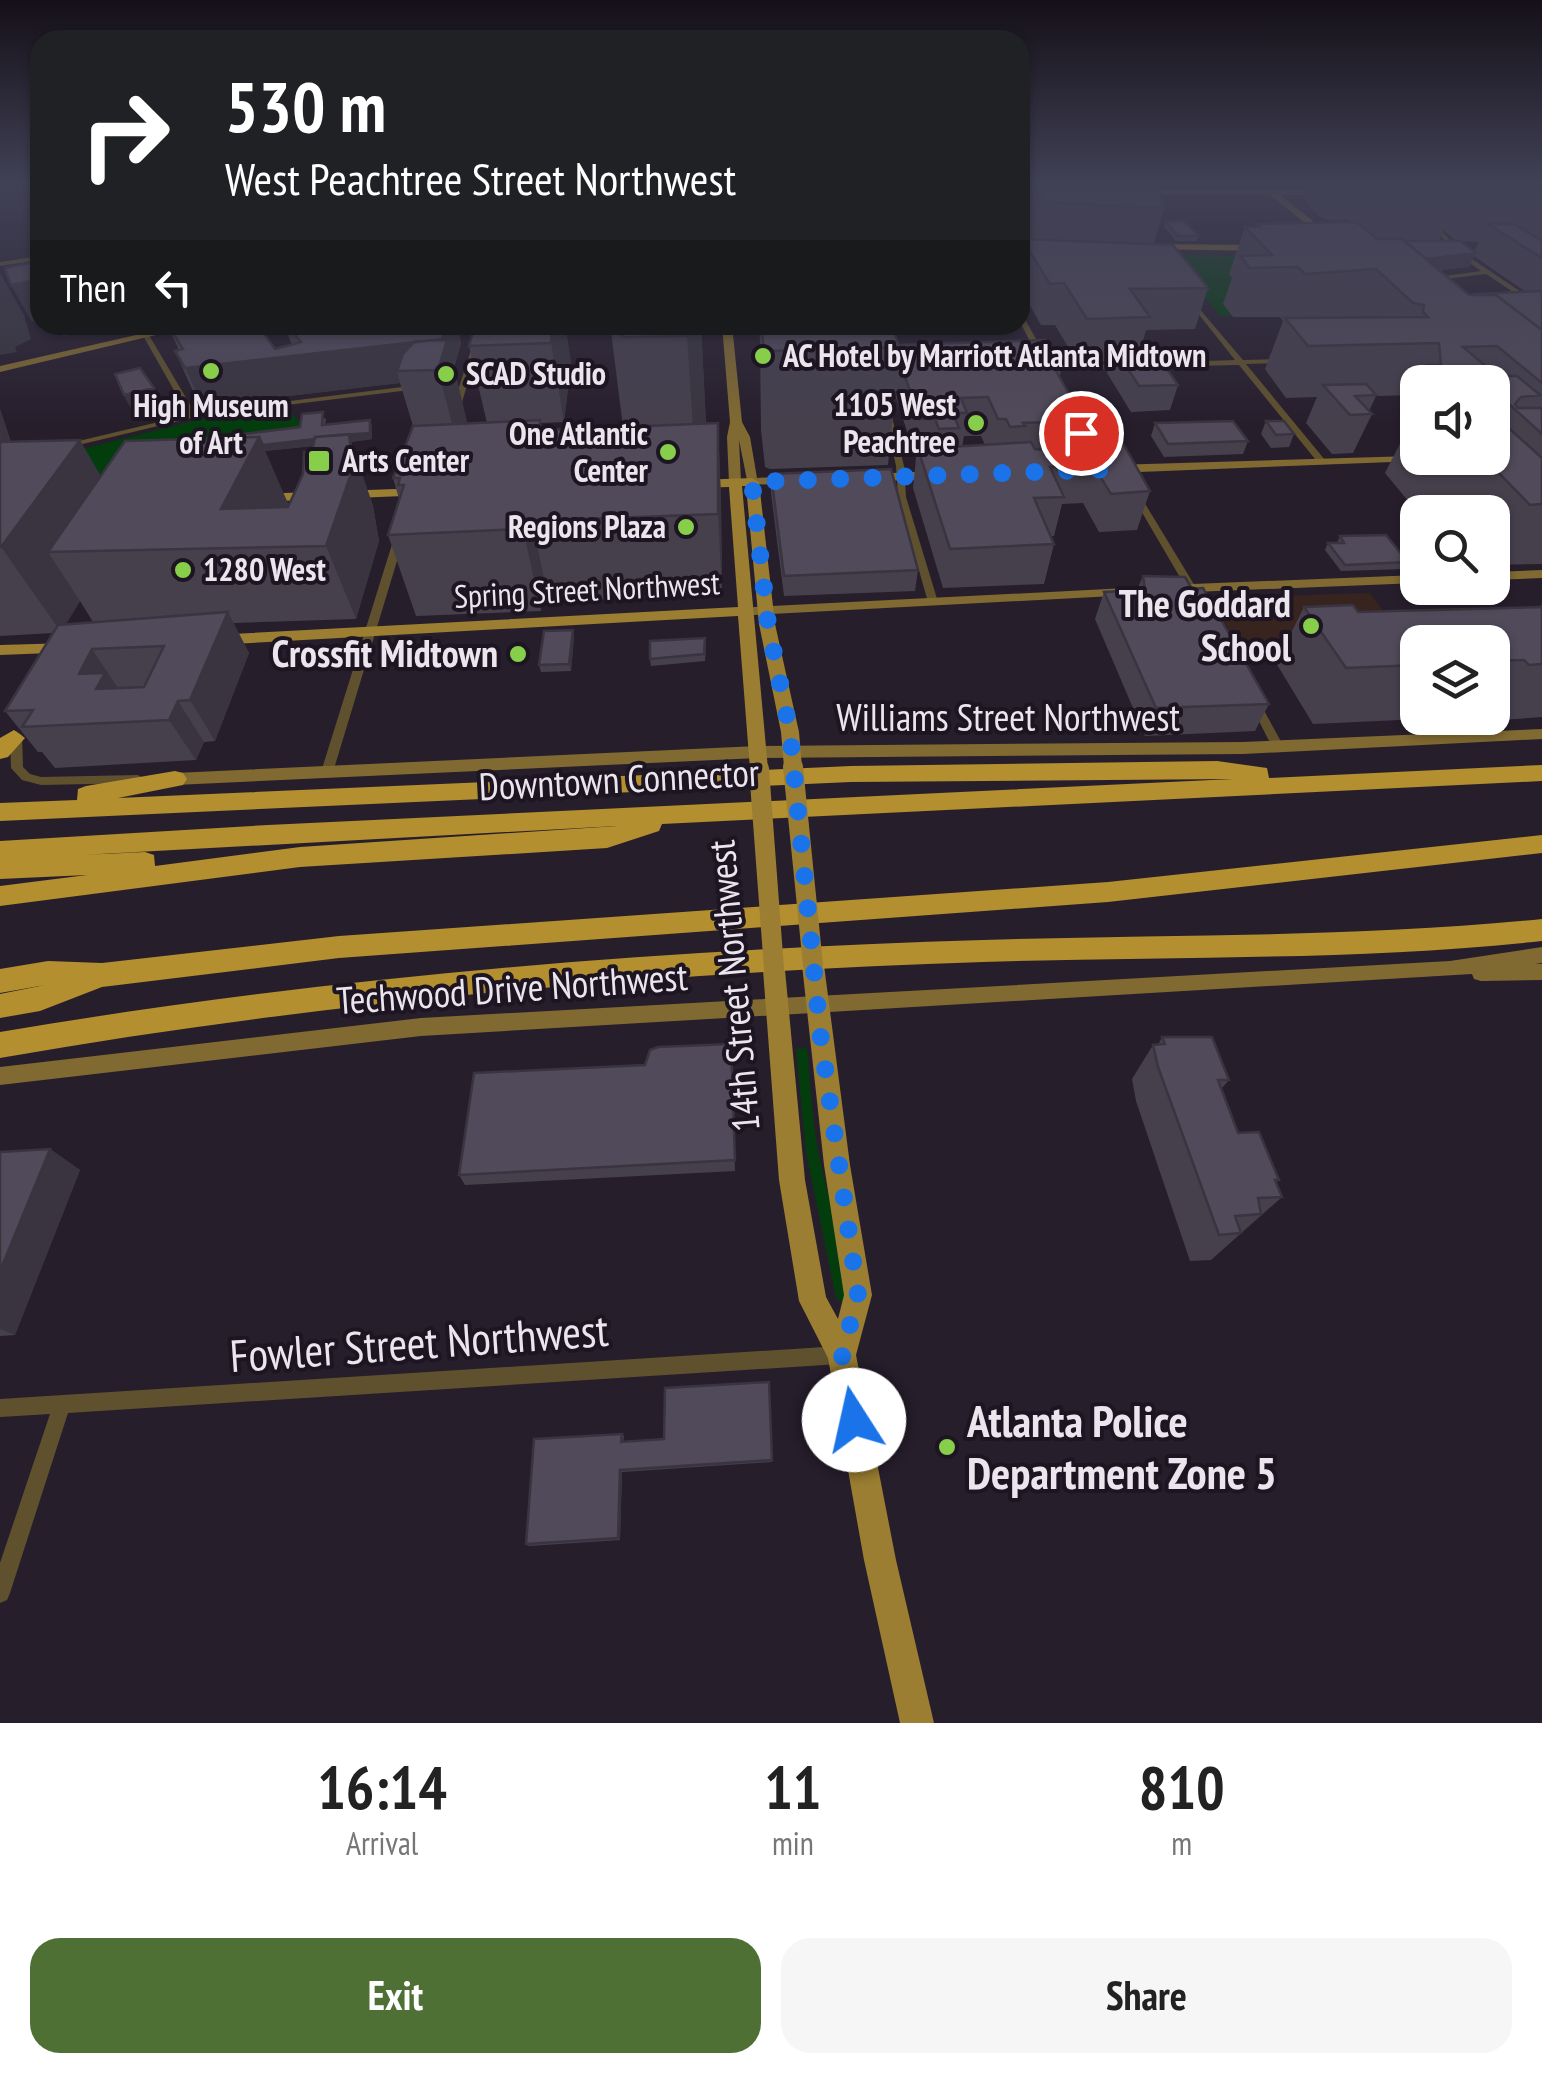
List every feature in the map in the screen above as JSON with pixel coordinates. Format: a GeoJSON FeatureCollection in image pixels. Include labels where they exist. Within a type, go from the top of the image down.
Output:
{"type":"FeatureCollection","features":[{"type":"Feature","properties":{"kind":"highway"},"geometry":{"type":"LineString","coordinates":[[0,811],[595,783],[980,770],[1217,769],[1338,782]]}},
{"type":"Feature","properties":{"kind":"highway","name":"Downtown Connector"},"geometry":{"type":"LineString","coordinates":[[0,851],[1542,774]]}},
{"type":"Feature","properties":{"kind":"highway"},"geometry":{"type":"LineString","coordinates":[[0,811],[174,779]]}},
{"type":"Feature","properties":{"kind":"highway"},"geometry":{"type":"LineString","coordinates":[[0,896],[300,857],[607,838],[682,814]]}},
{"type":"Feature","properties":{"kind":"highway"},"geometry":{"type":"LineString","coordinates":[[0,980],[48,974],[102,975],[339,947],[1108,892],[1542,844]]}},
{"type":"Feature","properties":{"kind":"highway"},"geometry":{"type":"LineString","coordinates":[[0,869],[300,857]]}},
{"type":"Feature","properties":{"kind":"highway"},"geometry":{"type":"LineString","coordinates":[[0,1045],[240,1008],[435,986],[981,952],[1351,943],[1542,930]]}},
{"type":"Feature","properties":{"kind":"highway"},"geometry":{"type":"LineString","coordinates":[[0,1006],[40,999],[102,975]]}},
{"type":"Feature","properties":{"kind":"main road"},"geometry":{"type":"LineString","coordinates":[[0,368],[124,335]]}},
{"type":"Feature","properties":{"kind":"main road"},"geometry":{"type":"LineString","coordinates":[[728,335],[736,422],[733,437],[744,482]]}},
{"type":"Feature","properties":{"kind":"main road"},"geometry":{"type":"LineString","coordinates":[[1088,470],[1120,473],[1400,460]]}},
{"type":"Feature","properties":{"kind":"main road"},"geometry":{"type":"LineString","coordinates":[[858,478],[955,475]]}},
{"type":"Feature","properties":{"kind":"main road"},"geometry":{"type":"LineString","coordinates":[[689,484],[805,480]]}},
{"type":"Feature","properties":{"kind":"main road","name":"14th Street Northwest"},"geometry":{"type":"LineString","coordinates":[[744,482],[792,759],[837,1165],[858,1295],[842,1355]]}},
{"type":"Feature","properties":{"kind":"main road","name":"14th Street Northwest"},"geometry":{"type":"LineString","coordinates":[[744,482],[746,612],[792,1180],[813,1301],[842,1355],[880,1560],[917,1723]]}},
{"type":"Feature","properties":{"kind":"main road"},"geometry":{"type":"LineString","coordinates":[[231,499],[407,486],[440,492]]}},
{"type":"Feature","properties":{"kind":"main road"},"geometry":{"type":"LineString","coordinates":[[1510,575],[1542,574]]}},
{"type":"Feature","properties":{"kind":"main road","name":"Spring Street Northwest"},"geometry":{"type":"LineString","coordinates":[[191,641],[1400,580]]}},
{"type":"Feature","properties":{"kind":"main road"},"geometry":{"type":"LineString","coordinates":[[0,650],[95,646]]}},
{"type":"Feature","properties":{"kind":"main road","name":"Williams Street Northwest"},"geometry":{"type":"LineString","coordinates":[[174,779],[1278,747],[1542,734]]}},
{"type":"Feature","properties":{"kind":"main road","name":"Techwood Drive Northwest"},"geometry":{"type":"LineString","coordinates":[[0,1076],[421,1027],[1450,969],[1542,955]]}},
{"type":"Feature","properties":{"kind":"main road","name":"Techwood Drive Northwest"},"geometry":{"type":"LineString","coordinates":[[1450,969],[1483,974],[1542,972]]}},
{"type":"Feature","properties":{"kind":"street"},"geometry":{"type":"LineString","coordinates":[[1479,264],[1542,309]]}},
{"type":"Feature","properties":{"kind":"street"},"geometry":{"type":"LineString","coordinates":[[1417,283],[1488,272]]}},
{"type":"Feature","properties":{"kind":"street"},"geometry":{"type":"LineString","coordinates":[[1187,297],[1322,462]]}},
{"type":"Feature","properties":{"kind":"street"},"geometry":{"type":"LineString","coordinates":[[146,335],[192,415]]}},
{"type":"Feature","properties":{"kind":"street"},"geometry":{"type":"LineString","coordinates":[[453,417],[479,335]]}},
{"type":"Feature","properties":{"kind":"street"},"geometry":{"type":"LineString","coordinates":[[1030,335],[1056,384]]}},
{"type":"Feature","properties":{"kind":"street"},"geometry":{"type":"LineString","coordinates":[[1036,370],[1303,361]]}},
{"type":"Feature","properties":{"kind":"street"},"geometry":{"type":"LineString","coordinates":[[453,383],[466,382]]}},
{"type":"Feature","properties":{"kind":"street"},"geometry":{"type":"LineString","coordinates":[[54,450],[192,415],[424,386]]}},
{"type":"Feature","properties":{"kind":"street"},"geometry":{"type":"LineString","coordinates":[[885,406],[902,477],[902,498],[933,602]]}},
{"type":"Feature","properties":{"kind":"street"},"geometry":{"type":"LineString","coordinates":[[1069,410],[1084,437],[1120,473]]}},
{"type":"Feature","properties":{"kind":"street"},"geometry":{"type":"LineString","coordinates":[[400,510],[407,486]]}},
{"type":"Feature","properties":{"kind":"street"},"geometry":{"type":"LineString","coordinates":[[1131,487],[1193,592]]}},
{"type":"Feature","properties":{"kind":"street"},"geometry":{"type":"LineString","coordinates":[[326,772],[400,524]]}},
{"type":"Feature","properties":{"kind":"street"},"geometry":{"type":"LineString","coordinates":[[1250,696],[1278,747]]}},
{"type":"Feature","properties":{"kind":"street"},"geometry":{"type":"LineString","coordinates":[[12,737],[17,768],[33,779],[174,779]]}},
{"type":"Feature","properties":{"kind":"street","name":"Fowler Street Northwest"},"geometry":{"type":"LineString","coordinates":[[0,1408],[842,1355]]}},
{"type":"Feature","properties":{"kind":"street"},"geometry":{"type":"LineString","coordinates":[[0,1593],[62,1404]]}},
{"type":"Feature","properties":{"kind":"shaded area","name":"The Goddard School"},"geometry":{"type":"Polygon","coordinates":[[[1370,593],[1400,634],[1400,655],[1246,661],[1211,598],[1370,593]]]}},
{"type":"Feature","properties":{"kind":"green space"},"geometry":{"type":"Polygon","coordinates":[[[1179,264],[1318,264],[1254,304],[1225,304],[1232,316],[1220,316],[1179,264]]]}},
{"type":"Feature","properties":{"kind":"green space"},"geometry":{"type":"Polygon","coordinates":[[[289,409],[298,421],[305,420],[304,428],[149,493],[0,470],[201,419],[289,409]]]}},
{"type":"Feature","properties":{"kind":"green space"},"geometry":{"type":"Polygon","coordinates":[[[807,1048],[818,1150],[844,1273],[843,1303],[836,1298],[806,1152],[796,1049],[807,1048]]]}},
{"type":"Feature","properties":{"kind":"building"},"geometry":{"type":"Polygon","coordinates":[[[30,264],[30,281],[11,285],[5,268],[30,264]]]}},
{"type":"Feature","properties":{"kind":"building"},"geometry":{"type":"Polygon","coordinates":[[[1038,264],[1189,264],[1208,288],[1130,289],[1150,317],[1087,319],[1064,283],[1050,284],[1038,264]]]}},
{"type":"Feature","properties":{"kind":"building"},"geometry":{"type":"Polygon","coordinates":[[[1247,264],[1432,264],[1469,295],[1496,295],[1542,330],[1542,383],[1497,346],[1463,347],[1484,365],[1441,365],[1439,343],[1308,346],[1285,318],[1428,317],[1423,312],[1424,305],[1413,303],[1376,269],[1305,274],[1298,267],[1250,268],[1247,264]]]}},
{"type":"Feature","properties":{"kind":"building"},"geometry":{"type":"Polygon","coordinates":[[[1542,291],[1542,330],[1496,295],[1477,294],[1542,291]]]}},
{"type":"Feature","properties":{"kind":"building"},"geometry":{"type":"Polygon","coordinates":[[[174,335],[265,335],[275,349],[301,342],[295,335],[443,335],[442,339],[185,368],[175,351],[183,349],[174,335]]]}},
{"type":"Feature","properties":{"kind":"building"},"geometry":{"type":"Polygon","coordinates":[[[472,335],[552,335],[551,343],[469,346],[472,335]]]}},
{"type":"Feature","properties":{"kind":"building"},"geometry":{"type":"Polygon","coordinates":[[[620,335],[689,335],[687,336],[620,335]]]}},
{"type":"Feature","properties":{"kind":"building"},"geometry":{"type":"Polygon","coordinates":[[[762,335],[895,335],[899,347],[769,351],[764,349],[762,335]]]}},
{"type":"Feature","properties":{"kind":"building"},"geometry":{"type":"Polygon","coordinates":[[[447,340],[438,370],[397,371],[403,354],[415,341],[447,340]]]}},
{"type":"Feature","properties":{"kind":"building"},"geometry":{"type":"Polygon","coordinates":[[[1045,340],[1061,368],[1055,369],[1082,417],[1075,417],[1077,421],[1010,427],[1006,419],[998,419],[988,397],[961,398],[967,413],[953,413],[959,428],[939,429],[935,419],[920,419],[898,357],[899,345],[1045,340]]]}},
{"type":"Feature","properties":{"kind":"building"},"geometry":{"type":"Polygon","coordinates":[[[1152,347],[1178,385],[1139,386],[1114,348],[1152,347]]]}},
{"type":"Feature","properties":{"kind":"building"},"geometry":{"type":"Polygon","coordinates":[[[140,368],[154,388],[124,395],[115,374],[140,368]]]}},
{"type":"Feature","properties":{"kind":"building"},"geometry":{"type":"Polygon","coordinates":[[[1510,376],[1517,376],[1540,395],[1521,397],[1515,404],[1518,408],[1542,408],[1542,434],[1510,405],[1510,376]]]}},
{"type":"Feature","properties":{"kind":"building"},"geometry":{"type":"Polygon","coordinates":[[[1366,384],[1376,395],[1355,396],[1372,414],[1350,415],[1323,385],[1366,384]]]}},
{"type":"Feature","properties":{"kind":"building"},"geometry":{"type":"Polygon","coordinates":[[[323,412],[322,425],[370,420],[370,433],[263,445],[259,437],[202,439],[300,427],[302,414],[323,412]]]}},
{"type":"Feature","properties":{"kind":"building"},"geometry":{"type":"Polygon","coordinates":[[[540,420],[539,429],[545,430],[625,427],[625,437],[646,426],[718,423],[718,514],[532,521],[524,524],[523,529],[388,535],[404,485],[398,485],[400,478],[393,478],[413,426],[540,420]]]}},
{"type":"Feature","properties":{"kind":"building"},"geometry":{"type":"Polygon","coordinates":[[[1233,421],[1248,441],[1168,444],[1155,423],[1233,421]]]}},
{"type":"Feature","properties":{"kind":"building"},"geometry":{"type":"Polygon","coordinates":[[[1266,421],[1284,421],[1294,434],[1276,435],[1266,421]]]}},
{"type":"Feature","properties":{"kind":"building"},"geometry":{"type":"Polygon","coordinates":[[[1510,429],[1542,458],[1542,504],[1530,505],[1501,475],[1510,475],[1510,429]]]}},
{"type":"Feature","properties":{"kind":"building"},"geometry":{"type":"Polygon","coordinates":[[[349,434],[353,468],[326,546],[48,552],[125,441],[259,437],[221,509],[288,507],[303,474],[304,452],[312,451],[315,437],[349,434]]]}},
{"type":"Feature","properties":{"kind":"building"},"geometry":{"type":"Polygon","coordinates":[[[80,440],[1,547],[0,547],[0,442],[80,440]]]}},
{"type":"Feature","properties":{"kind":"building"},"geometry":{"type":"Polygon","coordinates":[[[1031,442],[1035,449],[1061,451],[1124,445],[1150,491],[1111,494],[1093,465],[1050,467],[1064,497],[1034,498],[1054,544],[950,549],[918,449],[1031,442]]]}},
{"type":"Feature","properties":{"kind":"building"},"geometry":{"type":"Polygon","coordinates":[[[891,469],[918,570],[784,576],[771,474],[891,469]]]}},
{"type":"Feature","properties":{"kind":"building"},"geometry":{"type":"Polygon","coordinates":[[[1386,535],[1400,552],[1400,562],[1345,565],[1328,543],[1344,543],[1340,536],[1386,535]]]}},
{"type":"Feature","properties":{"kind":"building"},"geometry":{"type":"Polygon","coordinates":[[[1143,576],[1185,577],[1192,589],[1203,588],[1269,704],[1156,708],[1104,592],[1145,590],[1143,576]]]}},
{"type":"Feature","properties":{"kind":"building"},"geometry":{"type":"Polygon","coordinates":[[[1353,605],[1358,612],[1542,607],[1542,664],[1510,660],[1510,625],[1400,625],[1400,666],[1346,668],[1304,607],[1353,605]]]}},
{"type":"Feature","properties":{"kind":"building"},"geometry":{"type":"Polygon","coordinates":[[[228,612],[190,700],[178,701],[169,720],[22,727],[33,710],[5,711],[58,625],[228,612]],[[164,646],[92,649],[79,674],[105,673],[96,689],[144,687],[164,646]]]}},
{"type":"Feature","properties":{"kind":"building"},"geometry":{"type":"Polygon","coordinates":[[[573,630],[569,664],[539,665],[544,631],[573,630]]]}},
{"type":"Feature","properties":{"kind":"building"},"geometry":{"type":"Polygon","coordinates":[[[705,638],[704,654],[650,659],[650,641],[705,638]]]}},
{"type":"Feature","properties":{"kind":"building"},"geometry":{"type":"Polygon","coordinates":[[[1162,1037],[1212,1037],[1229,1080],[1218,1080],[1238,1133],[1259,1132],[1279,1180],[1275,1180],[1282,1197],[1258,1198],[1261,1214],[1235,1216],[1241,1233],[1219,1235],[1158,1067],[1153,1045],[1165,1044],[1162,1037]]]}},
{"type":"Feature","properties":{"kind":"building"},"geometry":{"type":"Polygon","coordinates":[[[731,1044],[735,1160],[459,1175],[474,1073],[645,1065],[650,1050],[658,1047],[731,1044]]]}},
{"type":"Feature","properties":{"kind":"building"},"geometry":{"type":"Polygon","coordinates":[[[50,1149],[0,1271],[0,1152],[50,1149]]]}},
{"type":"Feature","properties":{"kind":"building"},"geometry":{"type":"Polygon","coordinates":[[[769,1382],[772,1460],[620,1470],[618,1538],[526,1544],[534,1439],[622,1434],[621,1442],[664,1439],[665,1388],[769,1382]]]}},
{"type":"Feature","properties":{"kind":"place","name":"AC Hotel by Marriott Atlanta Midtown"},"geometry":{"type":"Point","coordinates":[763,356]}},
{"type":"Feature","properties":{"kind":"place","name":"High Museum of Art"},"geometry":{"type":"Point","coordinates":[211,371]}},
{"type":"Feature","properties":{"kind":"place","name":"SCAD Studio"},"geometry":{"type":"Point","coordinates":[446,374]}},
{"type":"Feature","properties":{"kind":"place","name":"1105 West Peachtree"},"geometry":{"type":"Point","coordinates":[976,423]}},
{"type":"Feature","properties":{"kind":"place","name":"One Atlantic Center"},"geometry":{"type":"Point","coordinates":[668,452]}},
{"type":"Feature","properties":{"kind":"place","name":"Arts Center"},"geometry":{"type":"Point","coordinates":[319,461]}},
{"type":"Feature","properties":{"kind":"place","name":"Regions Plaza"},"geometry":{"type":"Point","coordinates":[686,527]}},
{"type":"Feature","properties":{"kind":"place","name":"1280 West"},"geometry":{"type":"Point","coordinates":[183,570]}},
{"type":"Feature","properties":{"kind":"place","name":"The Goddard School"},"geometry":{"type":"Point","coordinates":[1311,626]}},
{"type":"Feature","properties":{"kind":"place","name":"Crossfit Midtown"},"geometry":{"type":"Point","coordinates":[518,654]}},
{"type":"Feature","properties":{"kind":"place","name":"Atlanta Police Department Zone 5"},"geometry":{"type":"Point","coordinates":[947,1447]}},
{"type":"Feature","properties":{"kind":"route"},"geometry":{"type":"LineString","coordinates":[[854,1420],[842,1355],[858,1295],[821,1040],[790,732],[768,624],[752,482],[1116,469],[1081,433]]}}]}
